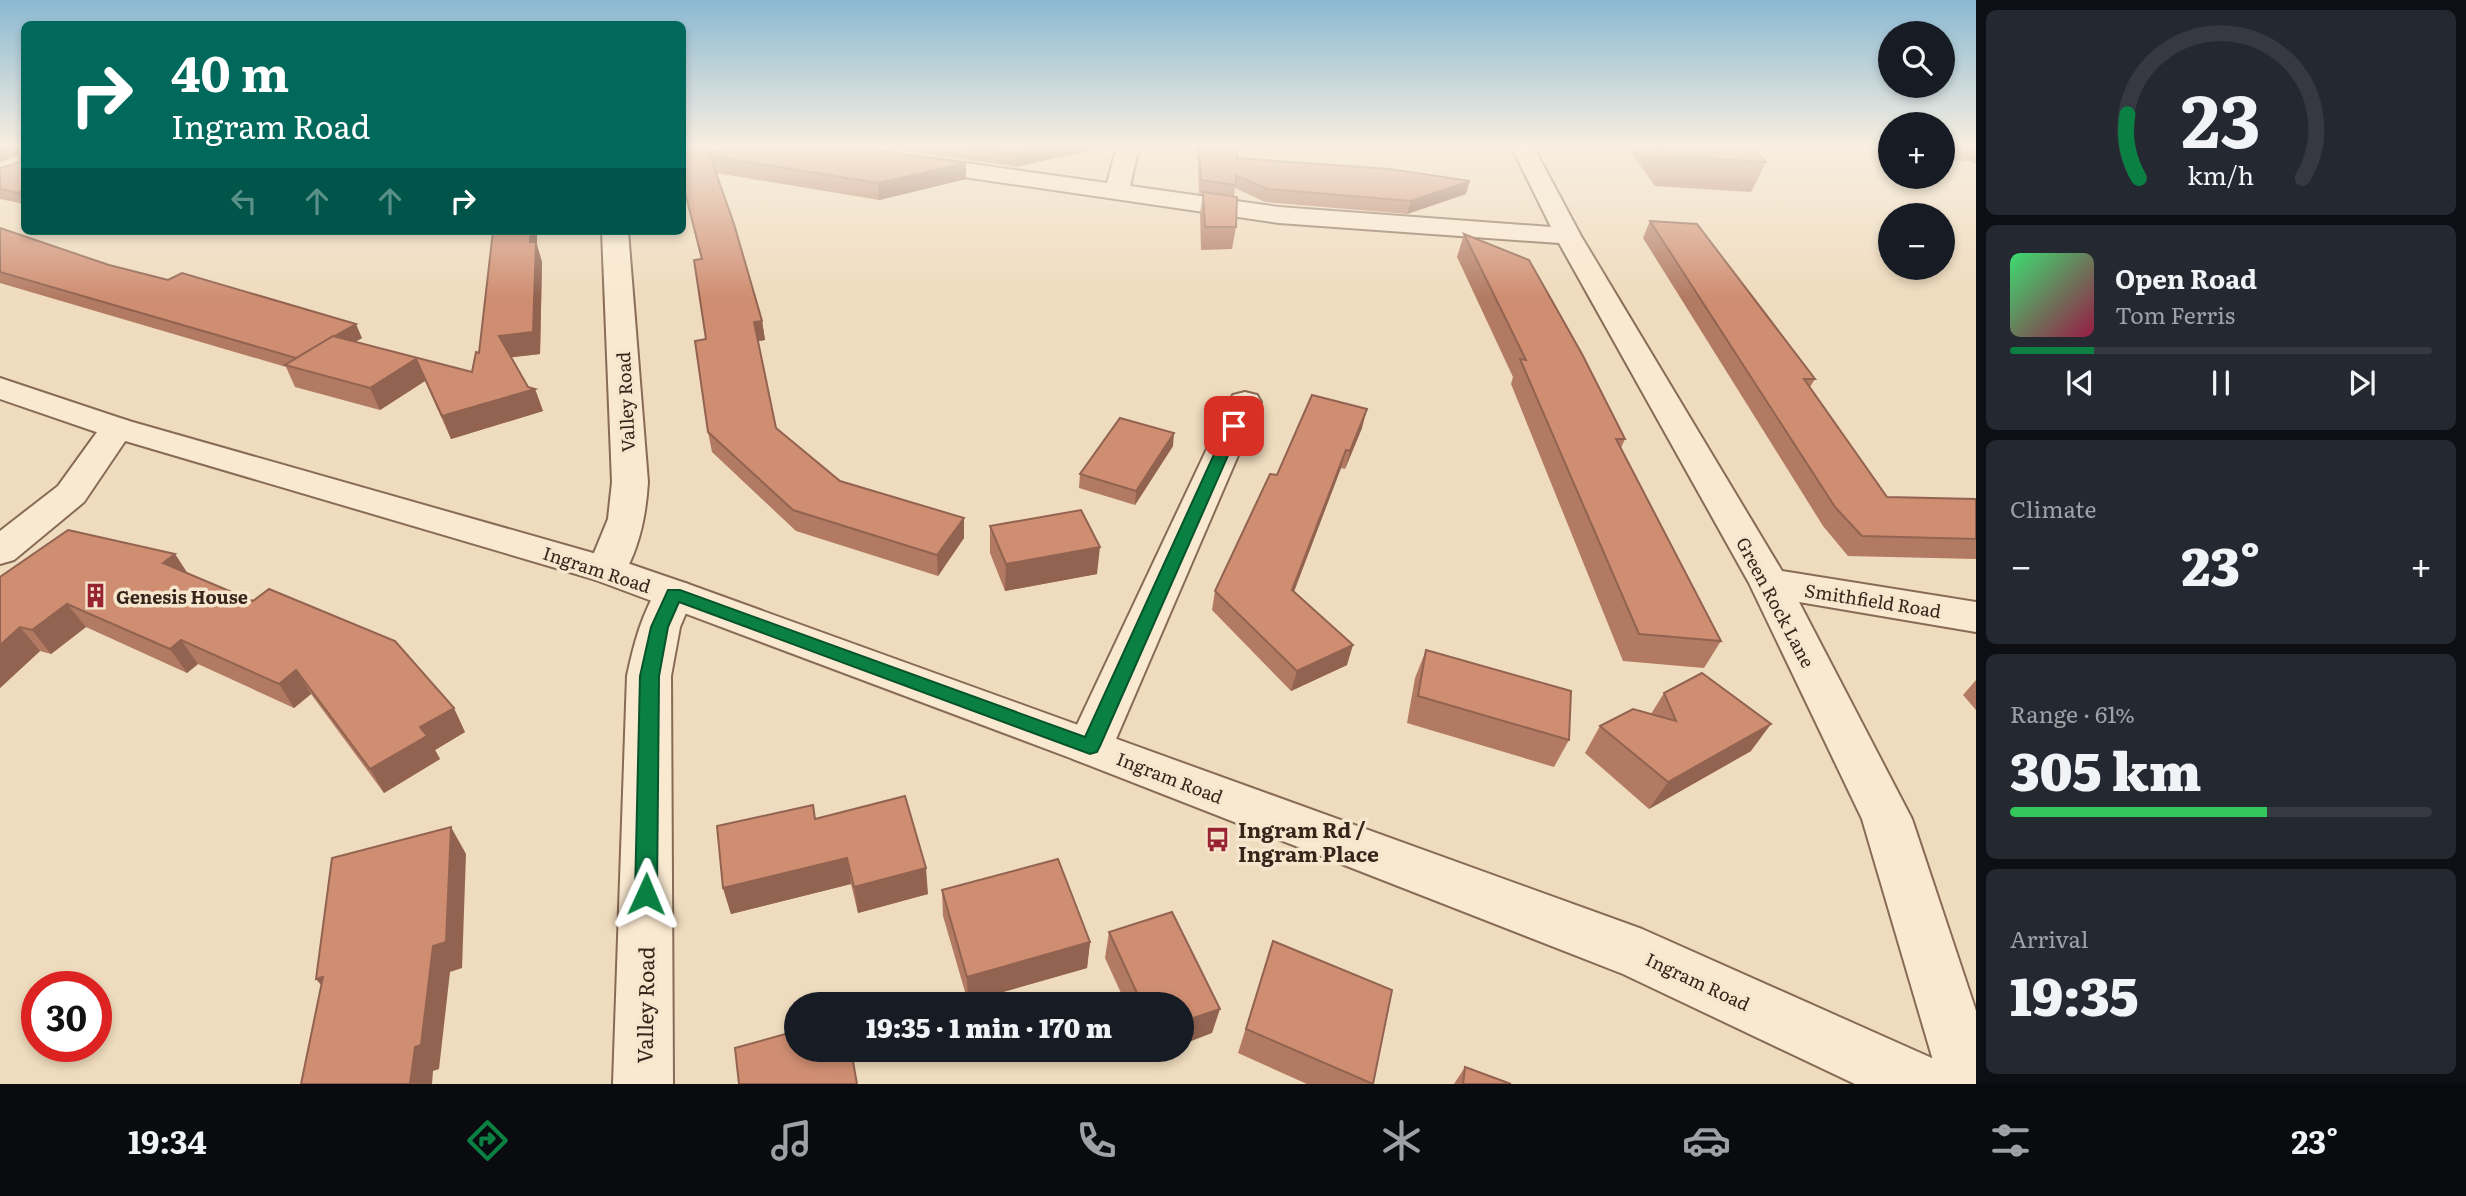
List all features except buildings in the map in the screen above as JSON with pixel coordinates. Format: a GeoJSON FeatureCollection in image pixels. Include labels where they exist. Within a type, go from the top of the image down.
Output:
{"type":"FeatureCollection","features":[{"type":"Feature","properties":{"kind":"street"},"geometry":{"type":"LineString","coordinates":[[1136,197],[1279,215],[1568,236]]}},
{"type":"Feature","properties":{"kind":"street","name":"Green Rock Lane"},"geometry":{"type":"LineString","coordinates":[[1548,197],[1769,583],[1887,819],[1970,1084]]}},
{"type":"Feature","properties":{"kind":"street","name":"Valley Road"},"geometry":{"type":"LineString","coordinates":[[607,570],[628,519],[630,482],[615,235]]}},
{"type":"Feature","properties":{"kind":"street","name":"Ingram Road"},"geometry":{"type":"LineString","coordinates":[[0,388],[117,428],[607,570],[674,594],[1090,746],[1642,955],[1922,1084]]}},
{"type":"Feature","properties":{"kind":"street"},"geometry":{"type":"LineString","coordinates":[[1090,746],[1245,402]]}},
{"type":"Feature","properties":{"kind":"street"},"geometry":{"type":"LineString","coordinates":[[0,551],[71,494],[117,428]]}},
{"type":"Feature","properties":{"kind":"street","name":"Smithfield Road"},"geometry":{"type":"LineString","coordinates":[[1769,583],[1976,617]]}},
{"type":"Feature","properties":{"kind":"street","name":"Valley Road"},"geometry":{"type":"LineString","coordinates":[[643,1084],[649,676],[659,627],[674,594]]}},
{"type":"Feature","properties":{"kind":"place","name":"Genesis House"},"geometry":{"type":"Point","coordinates":[96,596]}},
{"type":"Feature","properties":{"kind":"place","name":"Ingram Rd / Ingram Place"},"geometry":{"type":"Point","coordinates":[1218,840]}},
{"type":"Feature","properties":{"kind":"route"},"geometry":{"type":"LineString","coordinates":[[646,894],[649,676],[659,627],[674,594],[1090,746],[1234,426]]}}]}
